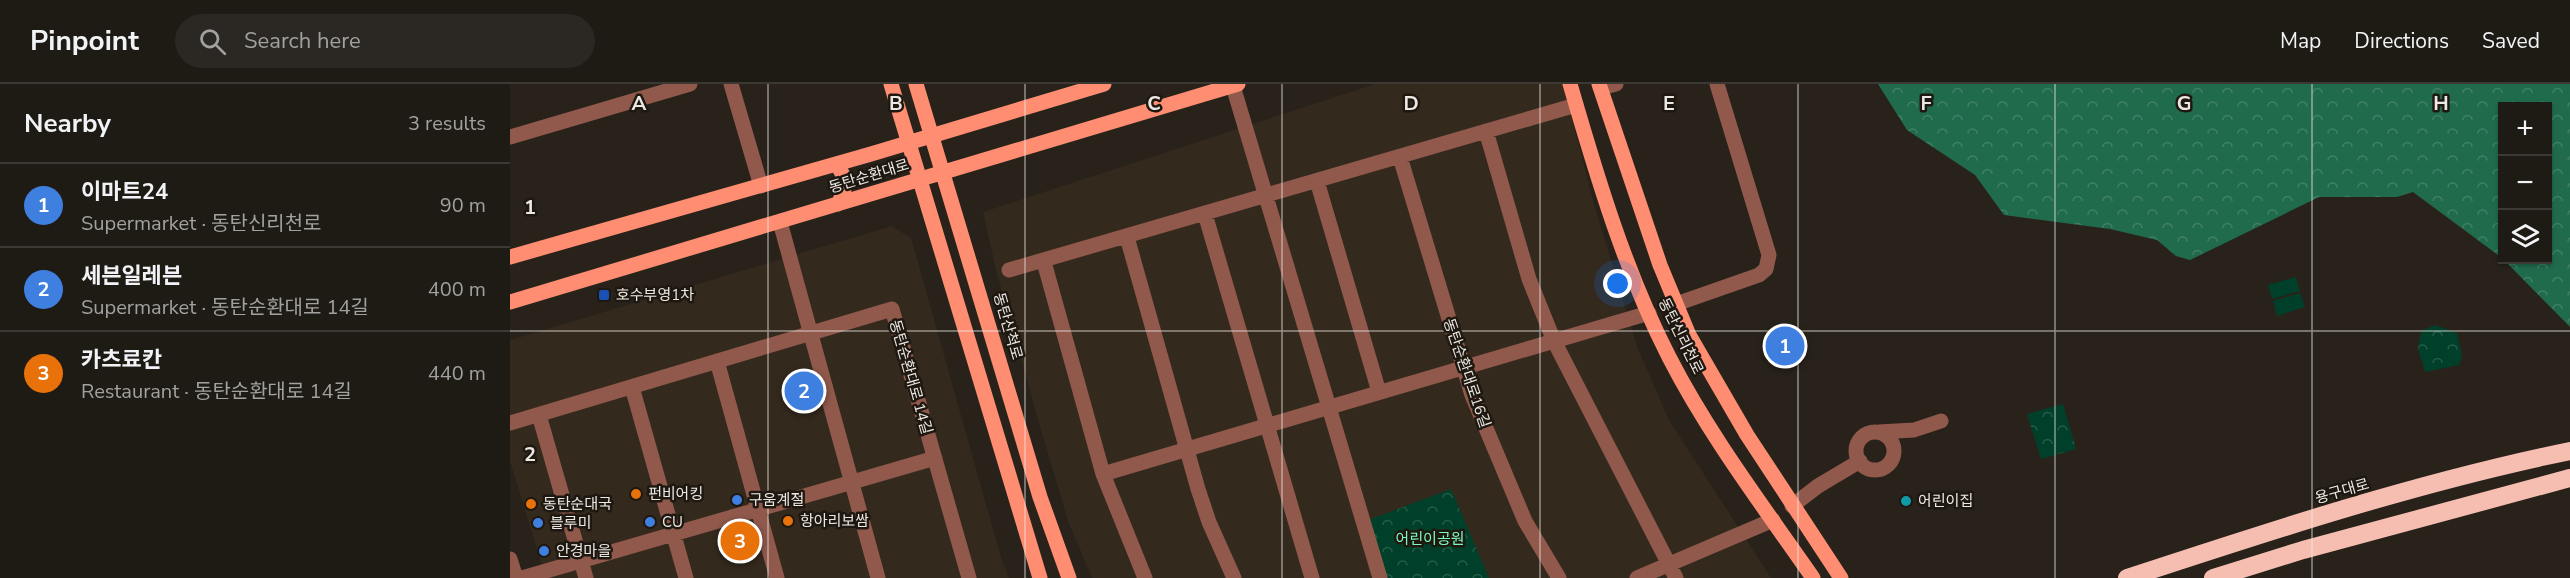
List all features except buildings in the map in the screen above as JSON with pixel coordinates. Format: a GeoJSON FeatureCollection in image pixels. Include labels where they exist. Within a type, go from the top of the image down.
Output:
{"type":"FeatureCollection","features":[{"type":"Feature","properties":{"kind":"highway","name":"용구대로"},"geometry":{"type":"LineString","coordinates":[[2127,578],[2305,520],[2495,466],[2570,451]]}},
{"type":"Feature","properties":{"kind":"highway"},"geometry":{"type":"LineString","coordinates":[[2213,578],[2303,550],[2570,478]]}},
{"type":"Feature","properties":{"kind":"main road"},"geometry":{"type":"LineString","coordinates":[[891,84],[1040,578]]}},
{"type":"Feature","properties":{"kind":"main road","name":"동탄산척로"},"geometry":{"type":"LineString","coordinates":[[916,84],[1040,497],[1069,578]]}},
{"type":"Feature","properties":{"kind":"main road","name":"동탄순환대로"},"geometry":{"type":"LineString","coordinates":[[510,257],[909,143],[1104,84]]}},
{"type":"Feature","properties":{"kind":"main road","name":"동탄신리천로"},"geometry":{"type":"LineString","coordinates":[[1570,84],[1605,200],[1649,313],[1670,358],[1695,401],[1813,578]]}},
{"type":"Feature","properties":{"kind":"main road","name":"동탄순환대로"},"geometry":{"type":"LineString","coordinates":[[510,302],[1236,85]]}},
{"type":"Feature","properties":{"kind":"main road","name":"동탄신리천로"},"geometry":{"type":"LineString","coordinates":[[1605,85],[1660,265],[1689,335],[1747,435],[1841,578]]}},
{"type":"Feature","properties":{"kind":"main road"},"geometry":{"type":"LineString","coordinates":[[836,164],[843,173],[846,187],[838,204]]}},
{"type":"Feature","properties":{"kind":"main road"},"geometry":{"type":"LineString","coordinates":[[1773,520],[1792,506]]}},
{"type":"Feature","properties":{"kind":"street"},"geometry":{"type":"LineString","coordinates":[[510,137],[690,84]]}},
{"type":"Feature","properties":{"kind":"street"},"geometry":{"type":"LineString","coordinates":[[731,84],[761,186]]}},
{"type":"Feature","properties":{"kind":"street","name":"동탄신리천로"},"geometry":{"type":"LineString","coordinates":[[1676,304],[1759,275],[1769,262],[1769,255],[1717,84]]}},
{"type":"Feature","properties":{"kind":"street"},"geometry":{"type":"LineString","coordinates":[[1236,85],[1380,578]]}},
{"type":"Feature","properties":{"kind":"street"},"geometry":{"type":"LineString","coordinates":[[1009,270],[1044,262],[1576,105]]}},
{"type":"Feature","properties":{"kind":"street"},"geometry":{"type":"LineString","coordinates":[[1486,131],[1529,279],[1554,340],[1674,571]]}},
{"type":"Feature","properties":{"kind":"street","name":"동탄순환대로16길"},"geometry":{"type":"LineString","coordinates":[[1400,157],[1472,395],[1525,521],[1559,578]]}},
{"type":"Feature","properties":{"kind":"street"},"geometry":{"type":"LineString","coordinates":[[1317,181],[1379,392]]}},
{"type":"Feature","properties":{"kind":"street"},"geometry":{"type":"LineString","coordinates":[[1205,214],[1312,578]]}},
{"type":"Feature","properties":{"kind":"street"},"geometry":{"type":"LineString","coordinates":[[780,222],[878,578]]}},
{"type":"Feature","properties":{"kind":"street"},"geometry":{"type":"LineString","coordinates":[[1127,237],[1209,522],[1234,578]]}},
{"type":"Feature","properties":{"kind":"street"},"geometry":{"type":"LineString","coordinates":[[1044,262],[1103,474],[1145,578]]}},
{"type":"Feature","properties":{"kind":"street","name":"동탄순환대로 14길"},"geometry":{"type":"LineString","coordinates":[[510,423],[892,309],[969,578]]}},
{"type":"Feature","properties":{"kind":"street"},"geometry":{"type":"LineString","coordinates":[[1103,474],[1649,313]]}},
{"type":"Feature","properties":{"kind":"street"},"geometry":{"type":"LineString","coordinates":[[717,361],[777,578]]}},
{"type":"Feature","properties":{"kind":"street"},"geometry":{"type":"LineString","coordinates":[[632,387],[686,578]]}},
{"type":"Feature","properties":{"kind":"street"},"geometry":{"type":"LineString","coordinates":[[539,415],[586,578]]}},
{"type":"Feature","properties":{"kind":"street"},"geometry":{"type":"LineString","coordinates":[[1914,430],[1901,439],[1890,462],[1881,469],[1869,468],[1860,461],[1856,449],[1862,437],[1873,432],[1914,430],[1941,421]]}},
{"type":"Feature","properties":{"kind":"street"},"geometry":{"type":"LineString","coordinates":[[1879,432],[1890,439],[1894,450]]}},
{"type":"Feature","properties":{"kind":"street"},"geometry":{"type":"LineString","coordinates":[[522,578],[935,458]]}},
{"type":"Feature","properties":{"kind":"street"},"geometry":{"type":"LineString","coordinates":[[1792,506],[1818,486],[1860,461]]}},
{"type":"Feature","properties":{"kind":"street"},"geometry":{"type":"LineString","coordinates":[[1637,578],[1674,571],[1773,520]]}},
{"type":"Feature","properties":{"kind":"street"},"geometry":{"type":"LineString","coordinates":[[510,559],[516,578]]}},
{"type":"Feature","properties":{"kind":"shaded area"},"geometry":{"type":"Polygon","coordinates":[[[1375,84],[1563,84],[1594,204],[1637,346],[1669,420],[1771,578],[1092,578],[1068,521],[996,270],[983,212],[1375,84]]]}},
{"type":"Feature","properties":{"kind":"shaded area"},"geometry":{"type":"Polygon","coordinates":[[[892,226],[911,238],[1001,557],[1009,578],[546,578],[510,461],[510,340],[892,226]]]}},
{"type":"Feature","properties":{"kind":"green space"},"geometry":{"type":"Polygon","coordinates":[[[1878,84],[2570,84],[2570,327],[2508,264],[2552,264],[2552,102],[2498,102],[2498,255],[2413,192],[2397,197],[2319,197],[2190,260],[2176,256],[2157,240],[2110,229],[2004,215],[1975,175],[1907,130],[1878,84]]]}},
{"type":"Feature","properties":{"kind":"green space"},"geometry":{"type":"Polygon","coordinates":[[[2296,277],[2300,291],[2272,299],[2268,285],[2296,277]]]}},
{"type":"Feature","properties":{"kind":"green space"},"geometry":{"type":"Polygon","coordinates":[[[2300,293],[2305,307],[2277,316],[2273,301],[2300,293]]]}},
{"type":"Feature","properties":{"kind":"green space"},"geometry":{"type":"Polygon","coordinates":[[[2435,325],[2457,333],[2462,356],[2459,365],[2425,372],[2418,349],[2421,331],[2435,325]]]}},
{"type":"Feature","properties":{"kind":"green space"},"geometry":{"type":"Polygon","coordinates":[[[2063,404],[2076,449],[2041,459],[2027,414],[2063,404]]]}},
{"type":"Feature","properties":{"kind":"green space","name":"어린이공원"},"geometry":{"type":"Polygon","coordinates":[[[1451,489],[1489,578],[1385,578],[1368,520],[1451,489]]]}},
{"type":"Feature","properties":{"kind":"place","name":"호수부영1차"},"geometry":{"type":"Point","coordinates":[604,295]}},
{"type":"Feature","properties":{"kind":"place","name":"이마트24"},"geometry":{"type":"Point","coordinates":[1785,346]}},
{"type":"Feature","properties":{"kind":"place","name":"세븐일레븐"},"geometry":{"type":"Point","coordinates":[804,391]}},
{"type":"Feature","properties":{"kind":"place","name":"펀비어킹"},"geometry":{"type":"Point","coordinates":[636,494]}},
{"type":"Feature","properties":{"kind":"place","name":"구움계절"},"geometry":{"type":"Point","coordinates":[737,500]}},
{"type":"Feature","properties":{"kind":"place","name":"어린이집"},"geometry":{"type":"Point","coordinates":[1906,501]}},
{"type":"Feature","properties":{"kind":"place","name":"동탄순대국"},"geometry":{"type":"Point","coordinates":[531,504]}},
{"type":"Feature","properties":{"kind":"place","name":"항아리보쌈"},"geometry":{"type":"Point","coordinates":[788,521]}},
{"type":"Feature","properties":{"kind":"place","name":"CU"},"geometry":{"type":"Point","coordinates":[650,522]}},
{"type":"Feature","properties":{"kind":"place","name":"블루미"},"geometry":{"type":"Point","coordinates":[538,523]}},
{"type":"Feature","properties":{"kind":"place","name":"카츠료칸"},"geometry":{"type":"Point","coordinates":[740,541]}},
{"type":"Feature","properties":{"kind":"place","name":"안경마을"},"geometry":{"type":"Point","coordinates":[544,551]}}]}
